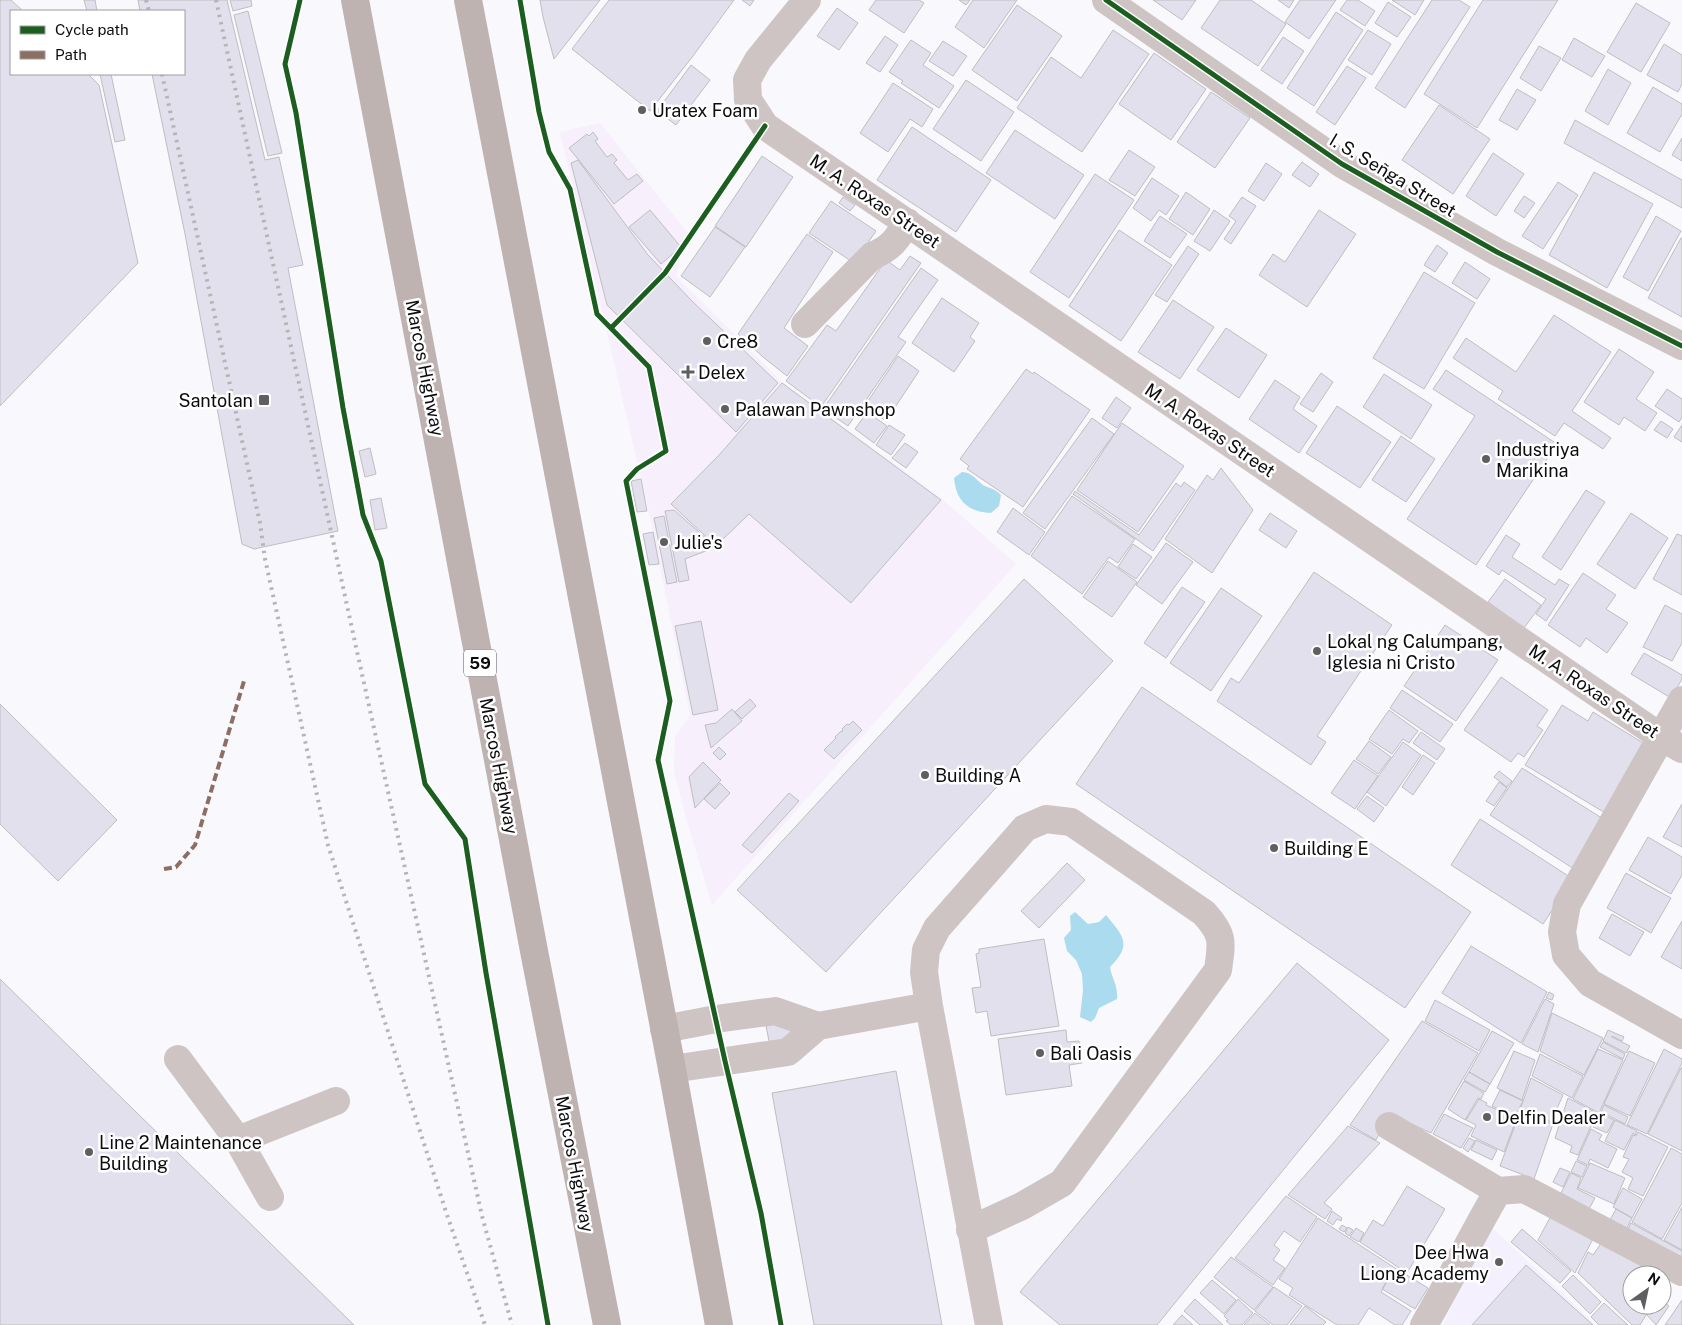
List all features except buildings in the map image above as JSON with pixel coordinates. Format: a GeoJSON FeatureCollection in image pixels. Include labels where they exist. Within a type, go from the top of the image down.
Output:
{"type":"FeatureCollection","features":[{"type":"Feature","properties":{"kind":"main road","name":"Marcos Highway"},"geometry":{"type":"LineString","coordinates":[[355,0],[534,951],[607,1325]]}},
{"type":"Feature","properties":{"kind":"main road"},"geometry":{"type":"LineString","coordinates":[[468,0],[719,1325]]}},
{"type":"Feature","properties":{"kind":"street","name":"M. A. Roxas Street"},"geometry":{"type":"LineString","coordinates":[[807,0],[758,60],[747,80],[748,100],[766,126],[1672,743]]}},
{"type":"Feature","properties":{"kind":"street","name":"I. S. Señga Street"},"geometry":{"type":"LineString","coordinates":[[1106,0],[1342,164],[1497,252],[1682,346]]}},
{"type":"Feature","properties":{"kind":"street"},"geometry":{"type":"LineString","coordinates":[[805,324],[872,256],[885,250],[897,240],[907,222]]}},
{"type":"Feature","properties":{"kind":"street"},"geometry":{"type":"LineString","coordinates":[[1682,700],[1672,743],[1567,904],[1562,932],[1566,955],[1590,983],[1682,1035]]}},
{"type":"Feature","properties":{"kind":"street"},"geometry":{"type":"LineString","coordinates":[[970,1230],[1022,1206],[1062,1183],[1218,970],[1222,942],[1215,925],[1204,913],[1071,822],[1046,819],[1026,828],[937,928],[926,950],[924,972],[929,1006],[970,1230],[989,1325]]}},
{"type":"Feature","properties":{"kind":"street"},"geometry":{"type":"LineString","coordinates":[[664,1029],[716,1019],[776,1011],[818,1026],[929,1006]]}},
{"type":"Feature","properties":{"kind":"street"},"geometry":{"type":"LineString","coordinates":[[672,1069],[788,1052],[818,1026]]}},
{"type":"Feature","properties":{"kind":"street"},"geometry":{"type":"LineString","coordinates":[[178,1059],[238,1140],[270,1197]]}},
{"type":"Feature","properties":{"kind":"street"},"geometry":{"type":"LineString","coordinates":[[238,1140],[336,1101]]}},
{"type":"Feature","properties":{"kind":"street"},"geometry":{"type":"LineString","coordinates":[[1390,1126],[1498,1191],[1524,1189],[1682,1272]]}},
{"type":"Feature","properties":{"kind":"street"},"geometry":{"type":"LineString","coordinates":[[1424,1325],[1498,1191]]}},
{"type":"Feature","properties":{"kind":"shaded area"},"geometry":{"type":"Polygon","coordinates":[[[600,123],[687,232],[676,276],[781,381],[941,498],[1016,564],[712,905],[674,771],[675,737],[690,715],[648,508],[560,132],[600,123]]]}},
{"type":"Feature","properties":{"kind":"shaded area","name":"Dee Hwa Liong Academy"},"geometry":{"type":"Polygon","coordinates":[[[1486,1222],[1596,1325],[1443,1325],[1486,1222]]]}},
{"type":"Feature","properties":{"kind":"water"},"geometry":{"type":"Polygon","coordinates":[[[962,472],[971,475],[983,485],[998,492],[1001,495],[999,506],[991,513],[970,508],[965,504],[957,493],[954,478],[962,472]]]}},
{"type":"Feature","properties":{"kind":"water"},"geometry":{"type":"Polygon","coordinates":[[[1075,912],[1088,924],[1099,922],[1106,915],[1123,940],[1121,952],[1110,967],[1117,990],[1117,999],[1099,1008],[1091,1022],[1080,1017],[1083,990],[1082,974],[1076,960],[1067,951],[1064,938],[1071,930],[1070,916],[1075,912]]]}},
{"type":"Feature","properties":{"kind":"railway"},"geometry":{"type":"LineString","coordinates":[[146,0],[149,10]]}},
{"type":"Feature","properties":{"kind":"railway"},"geometry":{"type":"LineString","coordinates":[[216,0],[482,1216],[512,1325]]}},
{"type":"Feature","properties":{"kind":"railway"},"geometry":{"type":"LineString","coordinates":[[162,75],[328,845],[446,1212],[485,1325]]}},
{"type":"Feature","properties":{"kind":"marked path"},"geometry":{"type":"LineString","coordinates":[[164,869],[176,867],[195,845],[244,681]]}},
{"type":"Feature","properties":{"kind":"cycle path"},"geometry":{"type":"LineString","coordinates":[[300,0],[285,64],[296,113],[343,408],[363,515],[381,561],[425,784],[465,839],[486,973],[548,1325]]}},
{"type":"Feature","properties":{"kind":"cycle path"},"geometry":{"type":"LineString","coordinates":[[520,0],[539,112],[549,152],[570,189],[597,314],[649,367],[666,451],[637,469],[626,481],[670,701],[658,760],[761,1213],[781,1325]]}},
{"type":"Feature","properties":{"kind":"cycle path"},"geometry":{"type":"LineString","coordinates":[[1106,0],[1342,164],[1497,252],[1682,346]]}},
{"type":"Feature","properties":{"kind":"cycle path"},"geometry":{"type":"LineString","coordinates":[[611,328],[665,273],[765,126]]}},
{"type":"Feature","properties":{"kind":"place","name":"Uratex Foam"},"geometry":{"type":"Point","coordinates":[642,110]}},
{"type":"Feature","properties":{"kind":"place","name":"Cre8"},"geometry":{"type":"Point","coordinates":[707,341]}},
{"type":"Feature","properties":{"kind":"place","name":"Delex"},"geometry":{"type":"Point","coordinates":[688,372]}},
{"type":"Feature","properties":{"kind":"place","name":"Santolan"},"geometry":{"type":"Point","coordinates":[264,400]}},
{"type":"Feature","properties":{"kind":"place","name":"Palawan Pawnshop"},"geometry":{"type":"Point","coordinates":[725,409]}},
{"type":"Feature","properties":{"kind":"place","name":"Industriya Marikina"},"geometry":{"type":"Point","coordinates":[1486,459]}},
{"type":"Feature","properties":{"kind":"place","name":"Julie's"},"geometry":{"type":"Point","coordinates":[664,542]}},
{"type":"Feature","properties":{"kind":"place","name":"Lokal ng Calumpang, Iglesia ni Cristo"},"geometry":{"type":"Point","coordinates":[1317,651]}},
{"type":"Feature","properties":{"kind":"place","name":"Building A"},"geometry":{"type":"Point","coordinates":[925,775]}},
{"type":"Feature","properties":{"kind":"place","name":"Building E"},"geometry":{"type":"Point","coordinates":[1274,848]}},
{"type":"Feature","properties":{"kind":"place","name":"Bali Oasis"},"geometry":{"type":"Point","coordinates":[1040,1053]}},
{"type":"Feature","properties":{"kind":"place","name":"Delfin Dealer"},"geometry":{"type":"Point","coordinates":[1487,1117]}},
{"type":"Feature","properties":{"kind":"place","name":"Line 2 Maintenance Building"},"geometry":{"type":"Point","coordinates":[89,1152]}},
{"type":"Feature","properties":{"kind":"place","name":"Dee Hwa Liong Academy"},"geometry":{"type":"Point","coordinates":[1499,1262]}}]}
